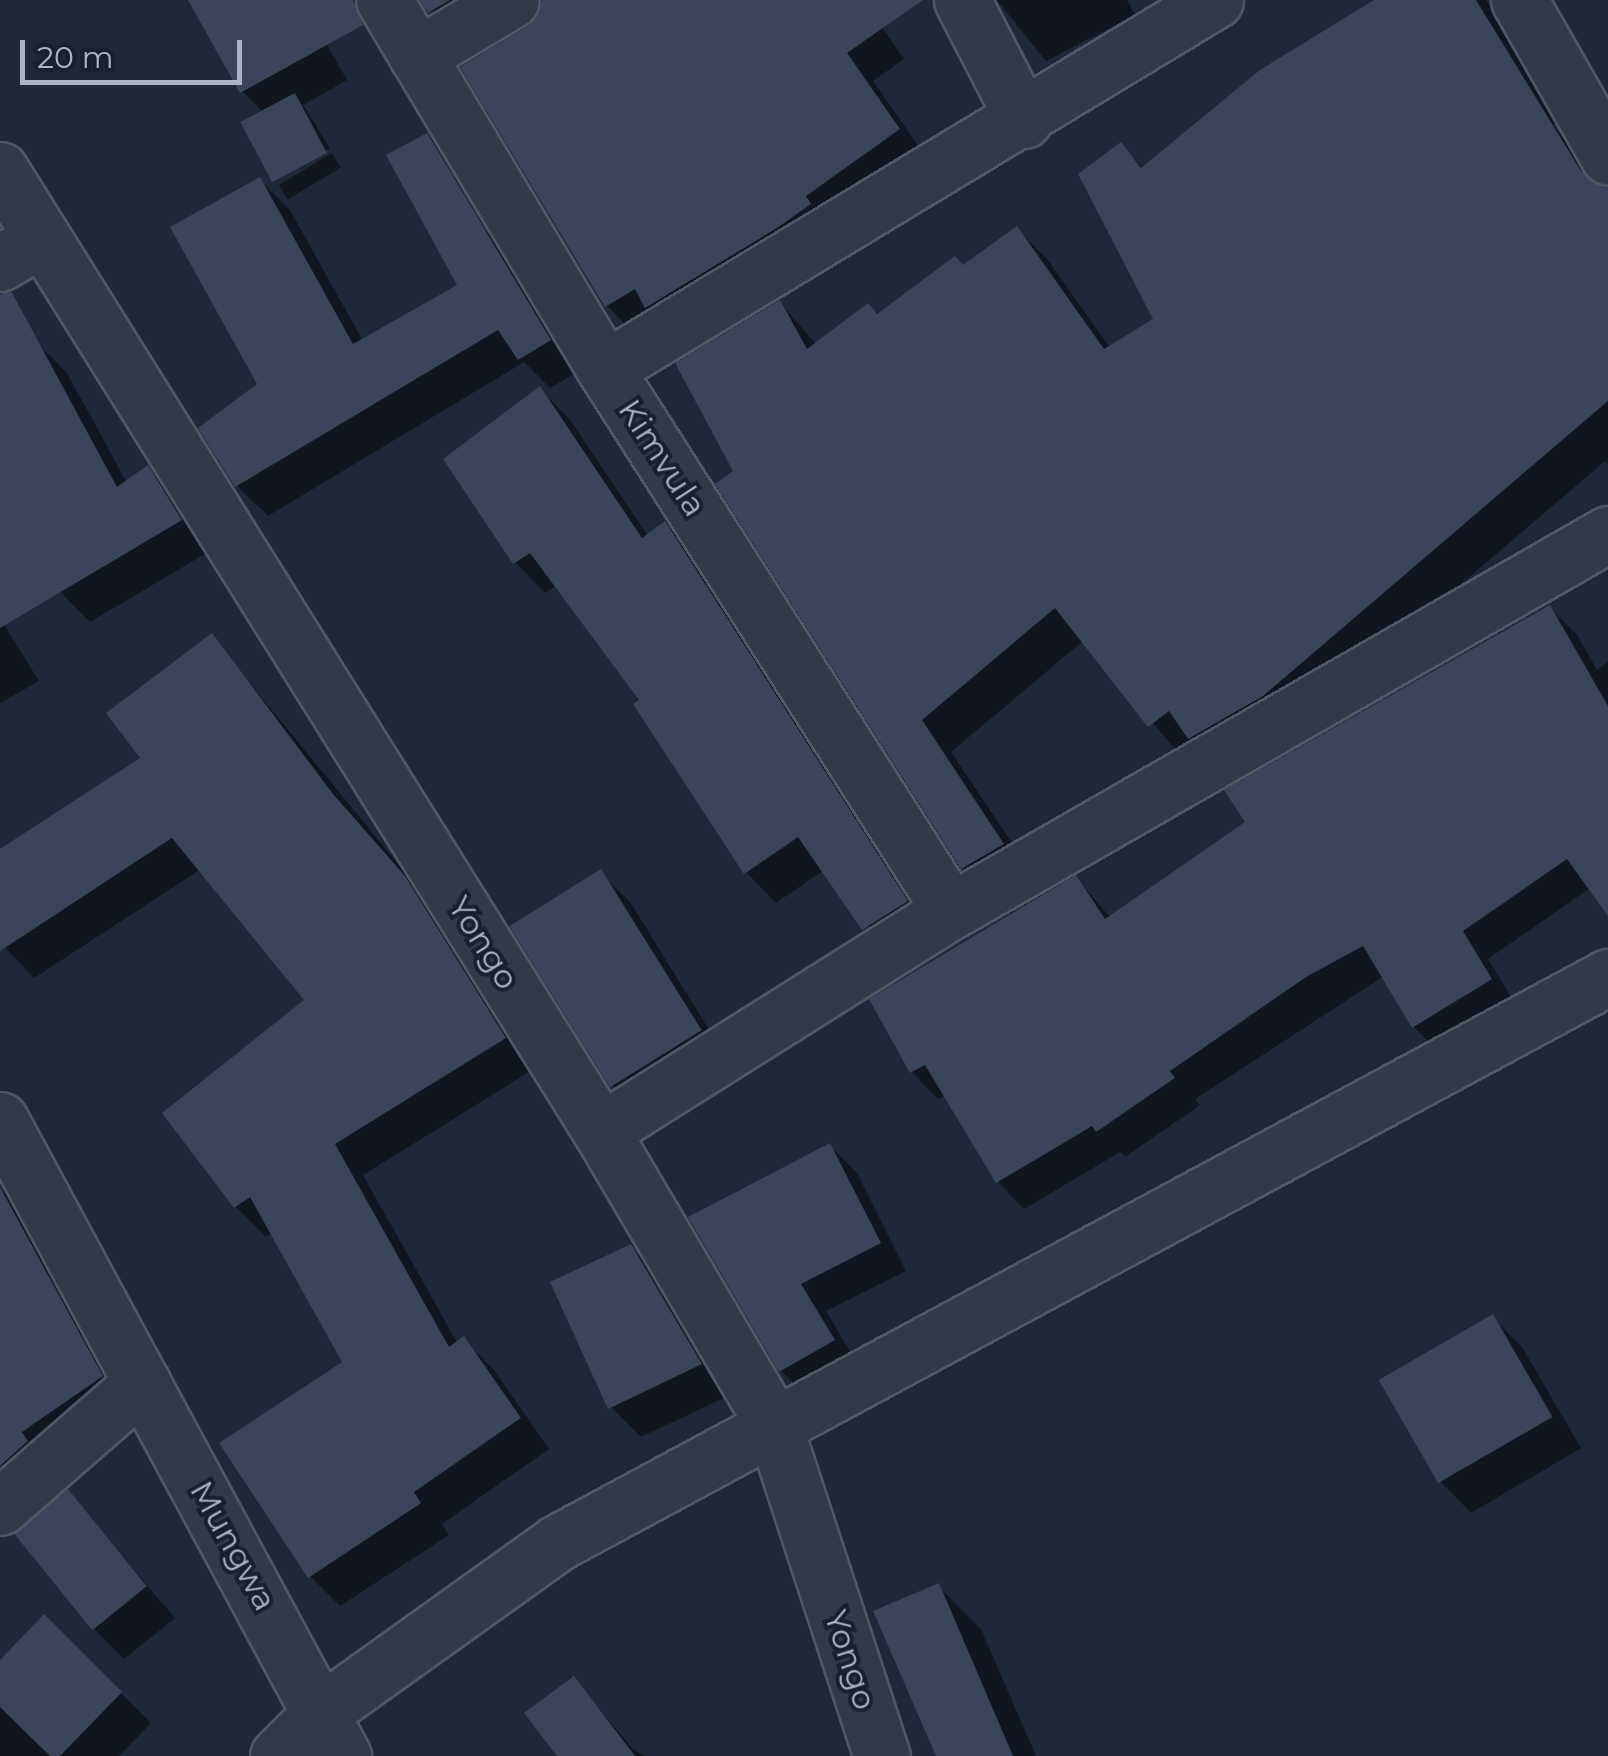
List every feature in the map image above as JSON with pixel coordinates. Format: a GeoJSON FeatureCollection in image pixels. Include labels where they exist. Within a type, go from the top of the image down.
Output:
{"type":"FeatureCollection","features":[{"type":"Feature","properties":{"kind":"street","name":"Kimvula"},"geometry":{"type":"LineString","coordinates":[[384,0],[606,370],[951,911]]}},
{"type":"Feature","properties":{"kind":"street"},"geometry":{"type":"LineString","coordinates":[[417,56],[510,0]]}},
{"type":"Feature","properties":{"kind":"street"},"geometry":{"type":"LineString","coordinates":[[962,0],[1024,120]]}},
{"type":"Feature","properties":{"kind":"street"},"geometry":{"type":"LineString","coordinates":[[606,370],[1024,120],[1216,0]]}},
{"type":"Feature","properties":{"kind":"street"},"geometry":{"type":"LineString","coordinates":[[1520,0],[1608,156]]}},
{"type":"Feature","properties":{"kind":"street","name":"Yongo"},"geometry":{"type":"LineString","coordinates":[[0,170],[21,250],[601,1131],[773,1424],[882,1756]]}},
{"type":"Feature","properties":{"kind":"street"},"geometry":{"type":"LineString","coordinates":[[601,1131],[951,911],[1608,534]]}},
{"type":"Feature","properties":{"kind":"street"},"geometry":{"type":"LineString","coordinates":[[278,1756],[333,1733],[556,1544],[1608,977]]}},
{"type":"Feature","properties":{"kind":"street","name":"Mungwa"},"geometry":{"type":"LineString","coordinates":[[1,1126],[333,1733]]}},
{"type":"Feature","properties":{"kind":"street"},"geometry":{"type":"LineString","coordinates":[[0,1508],[142,1383]]}},
{"type":"Feature","properties":{"kind":"building"},"geometry":{"type":"Polygon","coordinates":[[[188,0],[353,0],[363,25],[240,93],[188,0]]]}},
{"type":"Feature","properties":{"kind":"building"},"geometry":{"type":"Polygon","coordinates":[[[420,0],[450,0],[428,13],[420,0]]]}},
{"type":"Feature","properties":{"kind":"building"},"geometry":{"type":"Polygon","coordinates":[[[542,0],[923,0],[847,53],[900,129],[806,196],[811,204],[777,228],[645,308],[635,289],[605,307],[460,67],[528,26],[542,0]]]}},
{"type":"Feature","properties":{"kind":"building"},"geometry":{"type":"Polygon","coordinates":[[[1374,0],[1476,0],[1581,171],[1608,187],[1608,401],[1263,696],[1188,739],[1169,711],[1148,727],[1055,608],[922,720],[1004,844],[961,869],[715,484],[733,471],[675,363],[780,300],[807,349],[868,303],[877,314],[955,256],[963,265],[1017,226],[1104,349],[1153,319],[1078,174],[1121,142],[1141,168],[1260,70],[1374,0]]]}},
{"type":"Feature","properties":{"kind":"building"},"geometry":{"type":"Polygon","coordinates":[[[295,93],[327,153],[272,182],[240,122],[295,93]]]}},
{"type":"Feature","properties":{"kind":"building"},"geometry":{"type":"Polygon","coordinates":[[[427,133],[551,340],[518,360],[498,330],[235,487],[198,428],[257,384],[170,227],[260,177],[353,344],[457,285],[386,155],[427,133]]]}},
{"type":"Feature","properties":{"kind":"building"},"geometry":{"type":"Polygon","coordinates":[[[11,291],[117,487],[148,465],[182,520],[0,628],[0,294],[11,291]]]}},
{"type":"Feature","properties":{"kind":"building"},"geometry":{"type":"Polygon","coordinates":[[[540,386],[642,538],[665,521],[908,901],[862,930],[798,837],[744,874],[633,704],[639,700],[530,553],[513,564],[443,459],[540,386]]]}},
{"type":"Feature","properties":{"kind":"building"},"geometry":{"type":"Polygon","coordinates":[[[1550,605],[1608,706],[1608,916],[1567,859],[1463,931],[1492,979],[1412,1028],[1363,946],[1306,977],[1170,1071],[1175,1078],[1096,1132],[1092,1126],[996,1183],[925,1065],[910,1073],[869,999],[1076,875],[1105,919],[1245,822],[1224,790],[1550,605]]]}},
{"type":"Feature","properties":{"kind":"building"},"geometry":{"type":"Polygon","coordinates":[[[212,633],[333,794],[405,876],[506,1038],[335,1144],[449,1347],[464,1336],[521,1418],[414,1492],[421,1503],[308,1578],[219,1443],[342,1362],[250,1197],[234,1208],[162,1113],[304,1000],[172,838],[0,951],[0,849],[140,758],[106,713],[212,633]]]}},
{"type":"Feature","properties":{"kind":"building"},"geometry":{"type":"Polygon","coordinates":[[[601,869],[702,1030],[610,1087],[509,926],[601,869]]]}},
{"type":"Feature","properties":{"kind":"building"},"geometry":{"type":"Polygon","coordinates":[[[830,1143],[881,1243],[801,1284],[835,1340],[779,1372],[688,1217],[830,1143]]]}},
{"type":"Feature","properties":{"kind":"building"},"geometry":{"type":"Polygon","coordinates":[[[0,1187],[103,1376],[22,1432],[28,1441],[0,1466],[0,1187]]]}},
{"type":"Feature","properties":{"kind":"building"},"geometry":{"type":"Polygon","coordinates":[[[631,1244],[702,1364],[608,1409],[550,1282],[631,1244]]]}},
{"type":"Feature","properties":{"kind":"building"},"geometry":{"type":"Polygon","coordinates":[[[1493,1314],[1553,1417],[1438,1483],[1379,1380],[1493,1314]]]}},
{"type":"Feature","properties":{"kind":"building"},"geometry":{"type":"Polygon","coordinates":[[[68,1489],[147,1586],[92,1630],[14,1533],[68,1489]]]}},
{"type":"Feature","properties":{"kind":"building"},"geometry":{"type":"Polygon","coordinates":[[[939,1583],[1013,1756],[936,1756],[873,1611],[939,1583]]]}},
{"type":"Feature","properties":{"kind":"building"},"geometry":{"type":"Polygon","coordinates":[[[44,1614],[122,1692],[60,1756],[50,1756],[0,1707],[0,1660],[44,1614]]]}},
{"type":"Feature","properties":{"kind":"building"},"geometry":{"type":"Polygon","coordinates":[[[574,1676],[635,1756],[557,1756],[524,1713],[574,1676]]]}}]}
